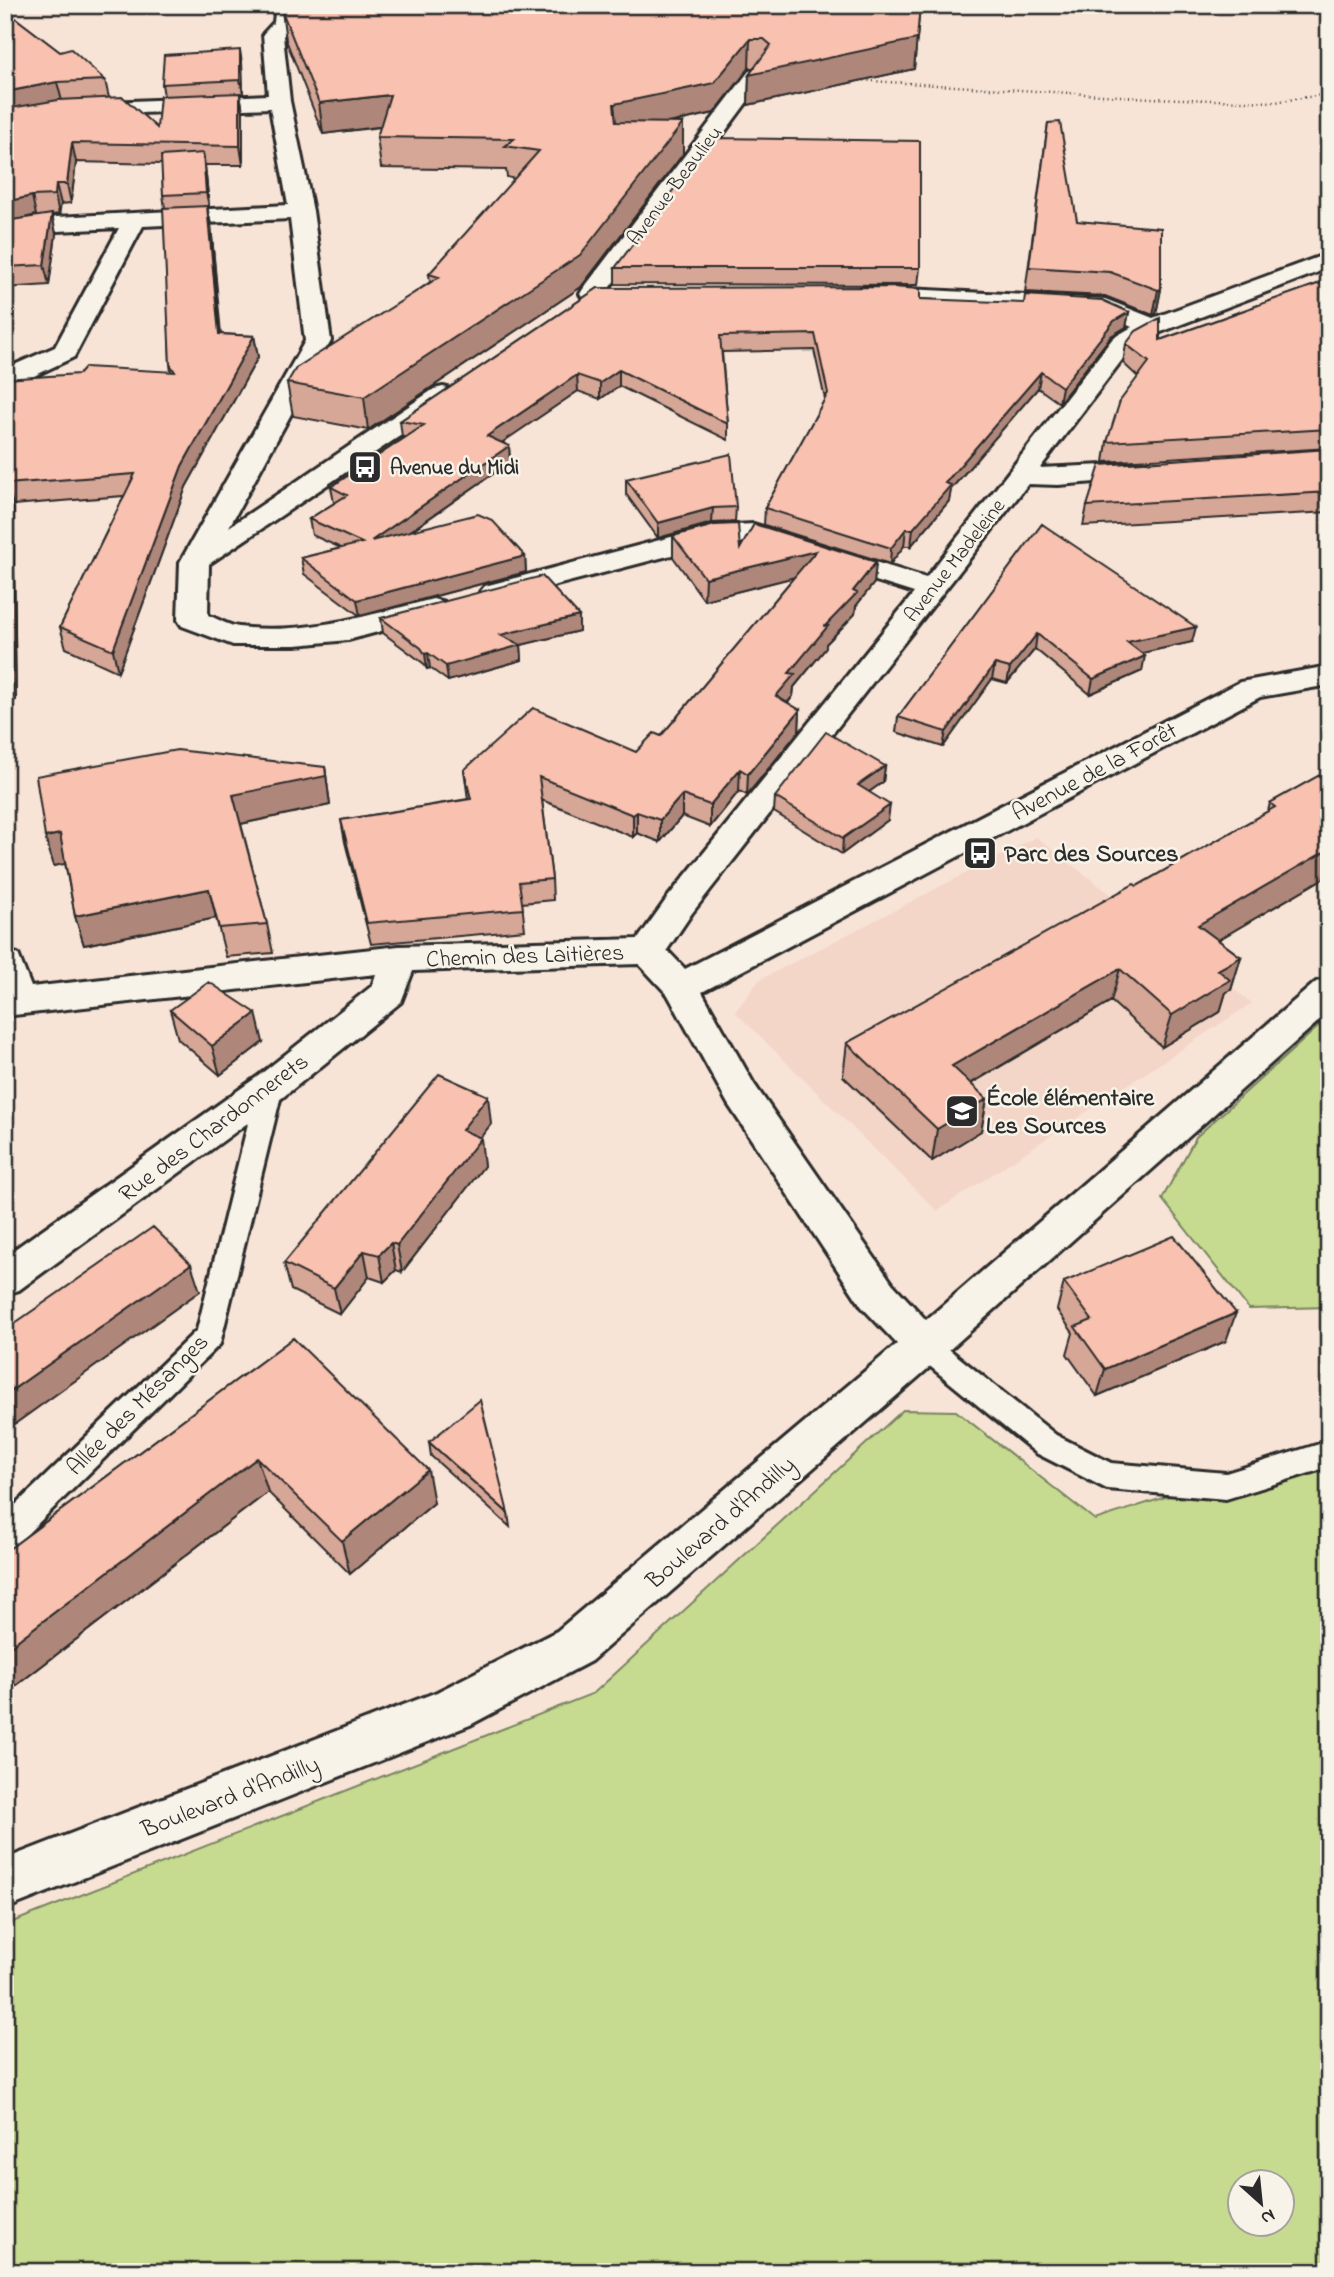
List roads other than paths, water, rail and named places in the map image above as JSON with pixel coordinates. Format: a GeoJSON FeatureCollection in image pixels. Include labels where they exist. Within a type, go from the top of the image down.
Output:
{"type":"FeatureCollection","features":[{"type":"Feature","properties":{"kind":"street"},"geometry":{"type":"LineString","coordinates":[[286,5],[287,13],[283,26],[273,34],[272,40],[278,70],[279,101],[301,211],[318,341],[195,562],[193,620],[233,636],[296,636],[348,631],[713,535],[754,533],[932,589]]}},
{"type":"Feature","properties":{"kind":"street","name":"Avenue Beaulieu"},"geometry":{"type":"LineString","coordinates":[[569,310],[604,294],[756,75]]}},
{"type":"Feature","properties":{"kind":"street"},"geometry":{"type":"LineString","coordinates":[[5,121],[62,110],[279,101]]}},
{"type":"Feature","properties":{"kind":"street"},"geometry":{"type":"LineString","coordinates":[[5,232],[37,225],[301,211]]}},
{"type":"Feature","properties":{"kind":"street"},"geometry":{"type":"LineString","coordinates":[[5,377],[15,377],[65,352],[135,220]]}},
{"type":"Feature","properties":{"kind":"street","name":"Avenue Madeleine"},"geometry":{"type":"LineString","coordinates":[[648,951],[680,905],[932,589],[1122,342],[1152,327],[1329,260]]}},
{"type":"Feature","properties":{"kind":"street"},"geometry":{"type":"LineString","coordinates":[[837,294],[891,293],[1105,306],[1152,327]]}},
{"type":"Feature","properties":{"kind":"street"},"geometry":{"type":"LineString","coordinates":[[195,562],[467,378]]}},
{"type":"Feature","properties":{"kind":"street"},"geometry":{"type":"LineString","coordinates":[[1020,475],[1058,477],[1166,470]]}},
{"type":"Feature","properties":{"kind":"street","name":"Avenue de la Forêt"},"geometry":{"type":"LineString","coordinates":[[681,987],[1251,689],[1329,675]]}},
{"type":"Feature","properties":{"kind":"street","name":"Chemin des Laitières"},"geometry":{"type":"LineString","coordinates":[[11,1002],[399,959],[648,951],[681,987],[741,1094],[877,1295],[925,1346]]}},
{"type":"Feature","properties":{"kind":"street","name":"Rue des Chardonnerets"},"geometry":{"type":"LineString","coordinates":[[5,1278],[270,1087],[388,993],[399,959]]}},
{"type":"Feature","properties":{"kind":"street"},"geometry":{"type":"LineString","coordinates":[[5,963],[11,1002]]}},
{"type":"Feature","properties":{"kind":"street","name":"Boulevard d'Andilly"},"geometry":{"type":"LineString","coordinates":[[5,1884],[453,1709],[574,1646],[925,1346],[1329,991]]}},
{"type":"Feature","properties":{"kind":"lane","name":"Allée des Mésanges"},"geometry":{"type":"LineString","coordinates":[[5,1535],[209,1336],[270,1087]]}},
{"type":"Feature","properties":{"kind":"lane"},"geometry":{"type":"LineString","coordinates":[[925,1346],[1046,1444],[1107,1476],[1226,1486],[1329,1454]]}},
{"type":"Feature","properties":{"kind":"place","name":"Avenue du Midi"},"geometry":{"type":"Point","coordinates":[365,467]}},
{"type":"Feature","properties":{"kind":"place","name":"Parc des Sources"},"geometry":{"type":"Point","coordinates":[980,853]}},
{"type":"Feature","properties":{"kind":"place","name":"École élémentaire Les Sources"},"geometry":{"type":"Point","coordinates":[962,1111]}}]}
